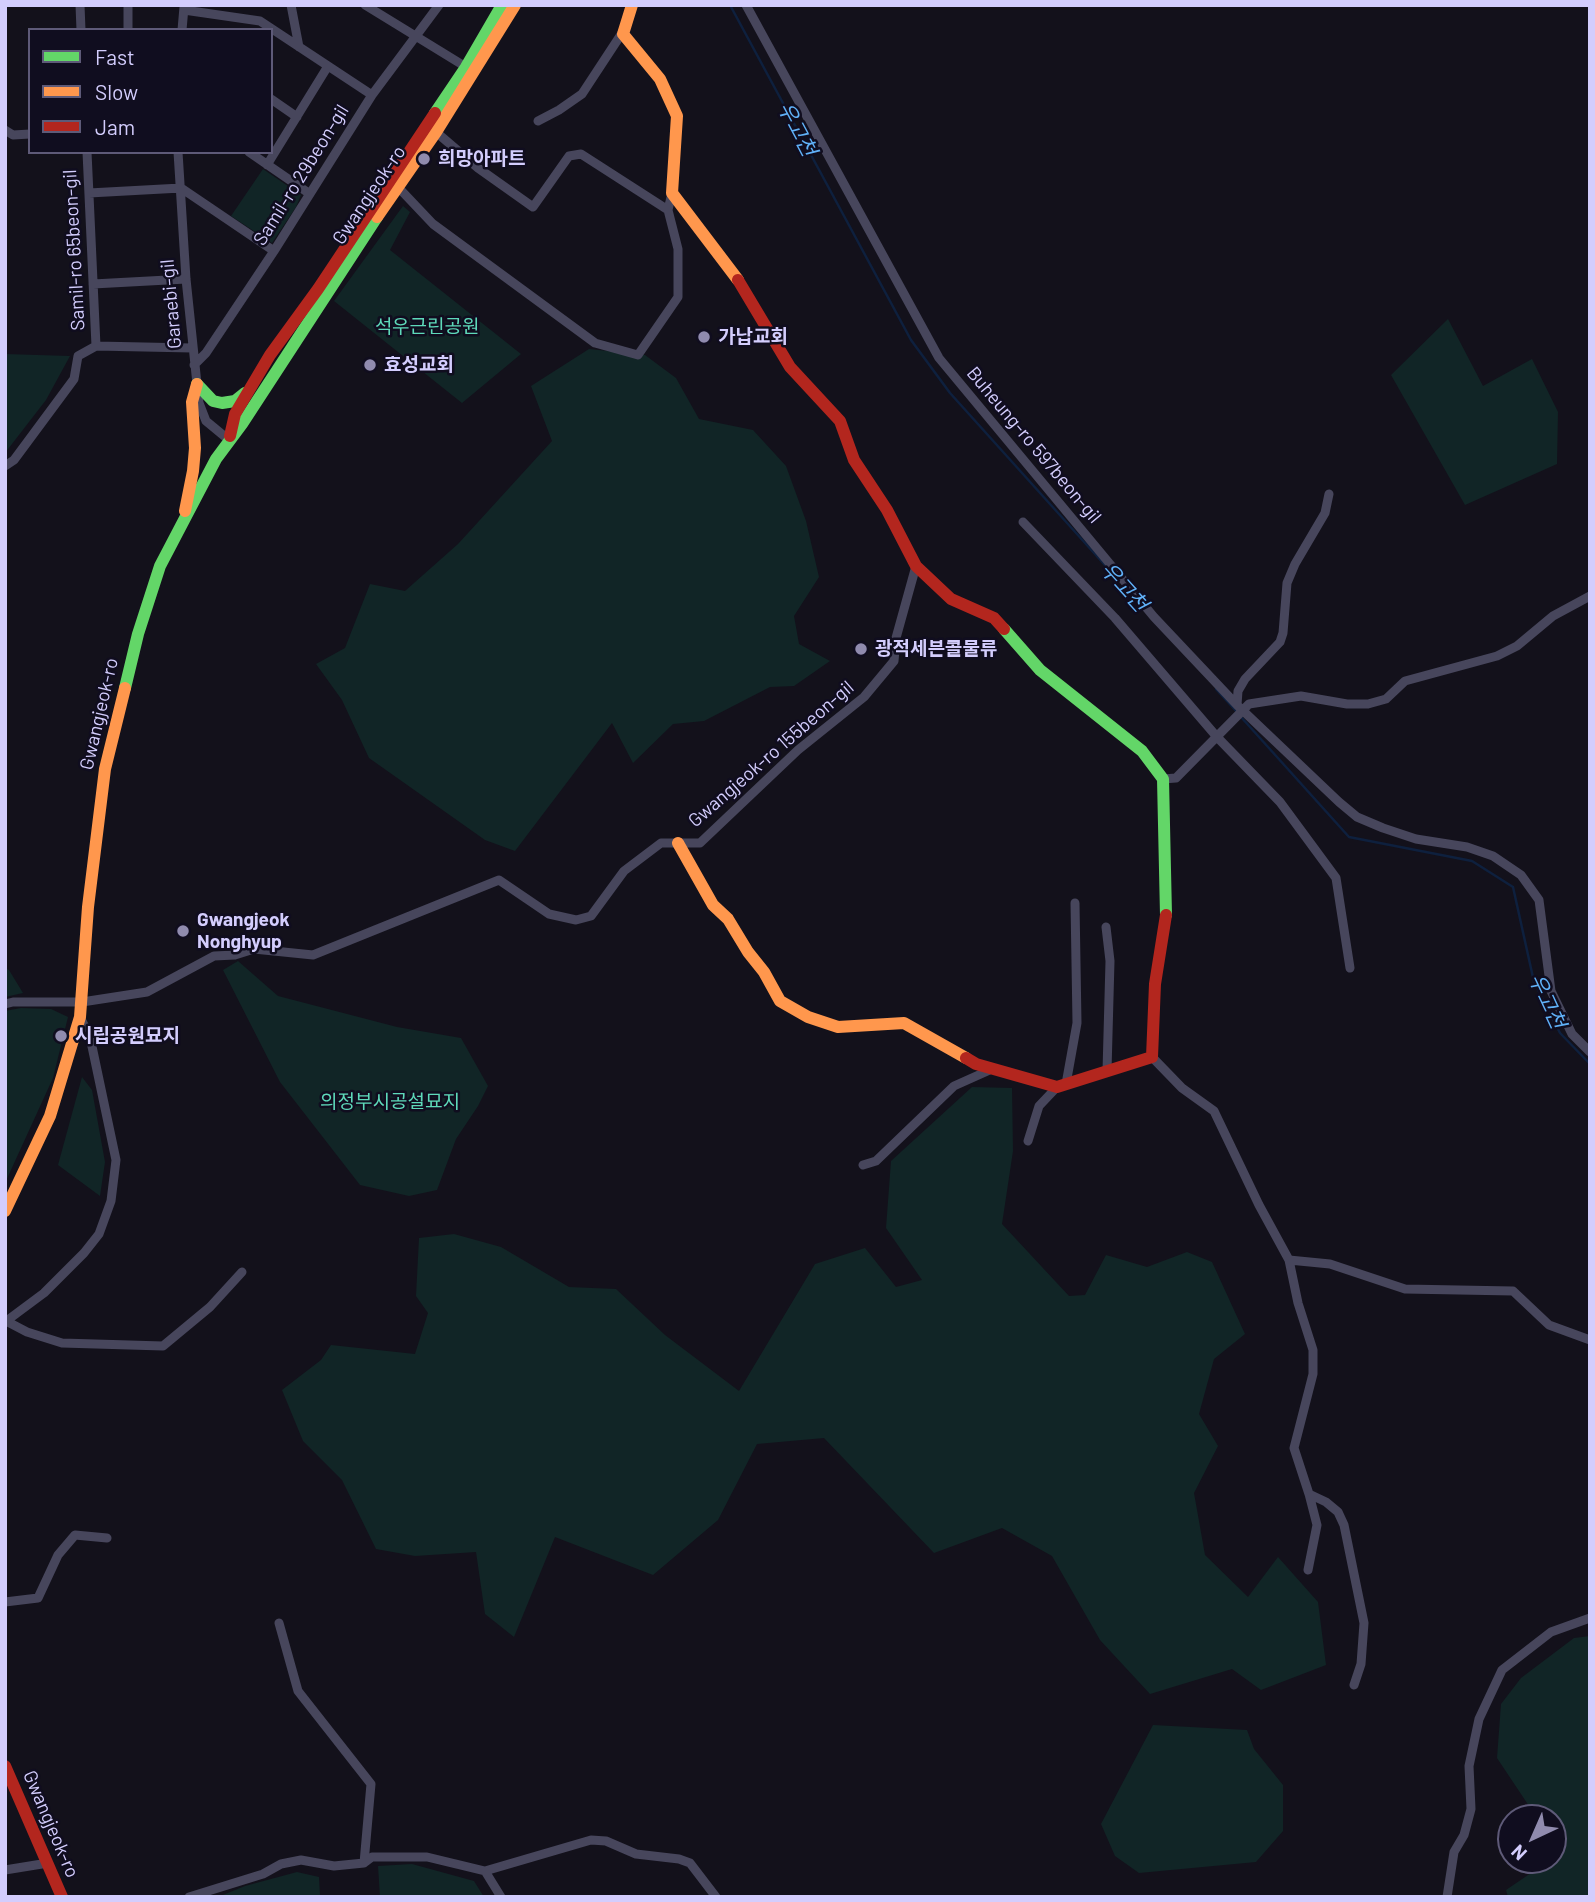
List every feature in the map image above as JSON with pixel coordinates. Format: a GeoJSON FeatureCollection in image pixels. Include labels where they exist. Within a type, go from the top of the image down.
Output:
{"type":"FeatureCollection","features":[{"type":"Feature","properties":{"kind":"main road","name":"Gwangjeok-ro"},"geometry":{"type":"LineString","coordinates":[[229,440],[236,414],[270,355],[318,289],[466,68],[502,5]]}},
{"type":"Feature","properties":{"kind":"main road","name":"Gwangjeok-ro"},"geometry":{"type":"LineString","coordinates":[[5,1211],[50,1116],[80,1017],[88,907],[105,769],[138,634],[160,566],[229,440],[397,186],[436,132],[515,5]]}},
{"type":"Feature","properties":{"kind":"main road"},"geometry":{"type":"LineString","coordinates":[[632,5],[624,34],[660,79],[677,116],[672,193],[722,256],[754,303],[790,367],[840,421],[854,460],[887,510],[916,566],[951,599],[994,618],[1040,670],[1142,751],[1163,779],[1166,916],[1155,984],[1152,1057],[1062,1086],[976,1064],[904,1023],[838,1027],[808,1017],[780,1001],[728,919],[713,905],[678,843]]}},
{"type":"Feature","properties":{"kind":"main road"},"geometry":{"type":"LineString","coordinates":[[197,384],[213,401],[222,403],[235,401],[251,389]]}},
{"type":"Feature","properties":{"kind":"main road"},"geometry":{"type":"LineString","coordinates":[[182,525],[193,471],[195,448],[192,402],[197,384]]}},
{"type":"Feature","properties":{"kind":"main road","name":"Gwangjeok-ro"},"geometry":{"type":"LineString","coordinates":[[5,1766],[62,1897]]}},
{"type":"Feature","properties":{"kind":"street"},"geometry":{"type":"LineString","coordinates":[[80,5],[81,28]]}},
{"type":"Feature","properties":{"kind":"street"},"geometry":{"type":"LineString","coordinates":[[128,5],[128,28]]}},
{"type":"Feature","properties":{"kind":"street"},"geometry":{"type":"LineString","coordinates":[[291,5],[299,47]]}},
{"type":"Feature","properties":{"kind":"street"},"geometry":{"type":"LineString","coordinates":[[365,5],[466,68]]}},
{"type":"Feature","properties":{"kind":"street","name":"Samil-ro 29beon-gil"},"geometry":{"type":"LineString","coordinates":[[194,365],[206,353],[274,251],[372,95],[439,5]]}},
{"type":"Feature","properties":{"kind":"street","name":"Buheung-ro 597beon-gil"},"geometry":{"type":"LineString","coordinates":[[746,5],[939,358],[1154,617],[1240,710],[1357,817],[1416,839],[1466,847],[1493,856],[1521,875],[1539,900],[1551,991],[1572,1034],[1590,1052]]}},
{"type":"Feature","properties":{"kind":"street"},"geometry":{"type":"LineString","coordinates":[[182,28],[184,8],[260,21],[270,28]]}},
{"type":"Feature","properties":{"kind":"street"},"geometry":{"type":"LineString","coordinates":[[273,30],[372,95]]}},
{"type":"Feature","properties":{"kind":"street"},"geometry":{"type":"LineString","coordinates":[[538,121],[582,93],[624,30]]}},
{"type":"Feature","properties":{"kind":"street"},"geometry":{"type":"LineString","coordinates":[[267,165],[328,66]]}},
{"type":"Feature","properties":{"kind":"street"},"geometry":{"type":"LineString","coordinates":[[273,100],[297,117]]}},
{"type":"Feature","properties":{"kind":"street"},"geometry":{"type":"LineString","coordinates":[[5,130],[13,135],[28,134]]}},
{"type":"Feature","properties":{"kind":"street"},"geometry":{"type":"LineString","coordinates":[[436,132],[478,168],[533,207],[569,156],[582,154],[668,210]]}},
{"type":"Feature","properties":{"kind":"street","name":"Samil-ro 65beon-gil"},"geometry":{"type":"LineString","coordinates":[[87,154],[96,346]]}},
{"type":"Feature","properties":{"kind":"street","name":"Garaebi-gil"},"geometry":{"type":"LineString","coordinates":[[178,154],[192,348],[202,416],[229,440]]}},
{"type":"Feature","properties":{"kind":"street"},"geometry":{"type":"LineString","coordinates":[[252,154],[310,194]]}},
{"type":"Feature","properties":{"kind":"street"},"geometry":{"type":"LineString","coordinates":[[397,186],[433,224],[595,343],[638,355],[678,297],[678,249],[668,210],[672,193]]}},
{"type":"Feature","properties":{"kind":"street"},"geometry":{"type":"LineString","coordinates":[[89,193],[181,188],[274,251]]}},
{"type":"Feature","properties":{"kind":"street"},"geometry":{"type":"LineString","coordinates":[[93,284],[186,279]]}},
{"type":"Feature","properties":{"kind":"street"},"geometry":{"type":"LineString","coordinates":[[5,466],[14,460],[74,379],[78,356],[96,346],[192,348]]}},
{"type":"Feature","properties":{"kind":"street"},"geometry":{"type":"LineString","coordinates":[[1240,710],[1238,691],[1245,679],[1280,642],[1287,583],[1325,513],[1329,494]]}},
{"type":"Feature","properties":{"kind":"street"},"geometry":{"type":"LineString","coordinates":[[1023,522],[1115,618],[1280,802],[1336,878],[1350,968]]}},
{"type":"Feature","properties":{"kind":"street","name":"Gwangjeok-ro 155beon-gil"},"geometry":{"type":"LineString","coordinates":[[82,1002],[147,992],[214,956],[235,955],[254,949],[313,955],[499,880],[549,914],[576,920],[590,916],[624,871],[661,843],[700,843],[798,750],[864,697],[894,661],[896,638],[916,566]]}},
{"type":"Feature","properties":{"kind":"street"},"geometry":{"type":"LineString","coordinates":[[1163,779],[1176,778],[1240,710],[1249,704],[1301,696],[1347,704],[1368,704],[1386,699],[1405,681],[1497,656],[1517,646],[1553,616],[1590,596]]}},
{"type":"Feature","properties":{"kind":"street"},"geometry":{"type":"LineString","coordinates":[[1028,1142],[1039,1106],[1062,1086],[1077,1023],[1075,903]]}},
{"type":"Feature","properties":{"kind":"street"},"geometry":{"type":"LineString","coordinates":[[1106,927],[1110,961],[1107,1071]]}},
{"type":"Feature","properties":{"kind":"street"},"geometry":{"type":"LineString","coordinates":[[5,1004],[82,1002]]}},
{"type":"Feature","properties":{"kind":"street","name":"Gwangjeok-ro"},"geometry":{"type":"LineString","coordinates":[[80,1017],[90,1037],[116,1160],[111,1201],[99,1234],[84,1253],[44,1293],[5,1321],[27,1332],[62,1343],[163,1346],[210,1307],[242,1272]]}},
{"type":"Feature","properties":{"kind":"street"},"geometry":{"type":"LineString","coordinates":[[1152,1057],[1182,1088],[1214,1111],[1289,1260],[1298,1303],[1313,1350],[1312,1374],[1294,1448],[1317,1525],[1308,1570]]}},
{"type":"Feature","properties":{"kind":"street"},"geometry":{"type":"LineString","coordinates":[[863,1166],[876,1161],[954,1086],[992,1069]]}},
{"type":"Feature","properties":{"kind":"street"},"geometry":{"type":"LineString","coordinates":[[1289,1260],[1330,1264],[1405,1289],[1513,1291],[1549,1325],[1590,1340]]}},
{"type":"Feature","properties":{"kind":"street"},"geometry":{"type":"LineString","coordinates":[[1309,1494],[1326,1502],[1338,1512],[1350,1547],[1364,1623],[1360,1664],[1354,1685]]}},
{"type":"Feature","properties":{"kind":"street"},"geometry":{"type":"LineString","coordinates":[[5,1602],[38,1598],[58,1555],[75,1535],[107,1538]]}},
{"type":"Feature","properties":{"kind":"street"},"geometry":{"type":"LineString","coordinates":[[1447,1897],[1454,1852],[1464,1835],[1471,1809],[1469,1766],[1479,1719],[1503,1670],[1551,1632],[1590,1619]]}},
{"type":"Feature","properties":{"kind":"street"},"geometry":{"type":"LineString","coordinates":[[279,1623],[298,1691],[371,1784],[364,1863]]}},
{"type":"Feature","properties":{"kind":"street"},"geometry":{"type":"LineString","coordinates":[[189,1897],[263,1874],[281,1864],[301,1860],[334,1867],[364,1863],[372,1857],[428,1857],[485,1871],[591,1840],[606,1841],[636,1854],[679,1859],[690,1863],[716,1897]]}},
{"type":"Feature","properties":{"kind":"street"},"geometry":{"type":"LineString","coordinates":[[5,1870],[48,1863]]}},
{"type":"Feature","properties":{"kind":"street"},"geometry":{"type":"LineString","coordinates":[[485,1871],[501,1897]]}},
{"type":"Feature","properties":{"kind":"green space"},"geometry":{"type":"Polygon","coordinates":[[[263,169],[301,195],[272,243],[231,216],[263,169]]]}},
{"type":"Feature","properties":{"kind":"green space","name":"석우근린공원"},"geometry":{"type":"Polygon","coordinates":[[[403,206],[410,212],[390,250],[521,354],[462,403],[334,301],[403,206]]]}},
{"type":"Feature","properties":{"kind":"green space"},"geometry":{"type":"Polygon","coordinates":[[[1448,319],[1483,386],[1532,359],[1558,412],[1557,464],[1465,505],[1391,375],[1448,319]]]}},
{"type":"Feature","properties":{"kind":"green space"},"geometry":{"type":"Polygon","coordinates":[[[589,349],[645,355],[676,378],[699,419],[753,430],[786,466],[806,521],[819,577],[794,616],[799,644],[830,661],[794,686],[770,687],[704,721],[673,724],[633,763],[612,723],[515,851],[485,840],[369,758],[342,700],[316,664],[345,648],[370,584],[405,591],[458,544],[552,441],[531,386],[589,349]]]}},
{"type":"Feature","properties":{"kind":"green space"},"geometry":{"type":"Polygon","coordinates":[[[5,354],[70,356],[46,400],[5,453],[5,354]]]}},
{"type":"Feature","properties":{"kind":"green space","name":"의정부시공설묘지"},"geometry":{"type":"Polygon","coordinates":[[[238,961],[278,996],[397,1027],[461,1038],[488,1086],[456,1139],[437,1190],[409,1196],[360,1185],[280,1082],[223,970],[238,961]]]}},
{"type":"Feature","properties":{"kind":"green space"},"geometry":{"type":"Polygon","coordinates":[[[5,968],[9,970],[23,993],[5,997],[5,968]]]}},
{"type":"Feature","properties":{"kind":"green space"},"geometry":{"type":"Polygon","coordinates":[[[21,1008],[51,1009],[68,1017],[53,1078],[5,1183],[5,1011],[21,1008]]]}},
{"type":"Feature","properties":{"kind":"green space"},"geometry":{"type":"Polygon","coordinates":[[[82,1077],[92,1090],[105,1162],[100,1196],[58,1165],[82,1077]]]}},
{"type":"Feature","properties":{"kind":"green space"},"geometry":{"type":"Polygon","coordinates":[[[972,1087],[1012,1088],[1013,1151],[1002,1224],[1069,1296],[1085,1295],[1106,1255],[1147,1267],[1187,1252],[1212,1262],[1245,1334],[1214,1359],[1199,1414],[1218,1446],[1194,1493],[1205,1555],[1248,1597],[1278,1557],[1318,1602],[1326,1665],[1261,1690],[1232,1669],[1150,1694],[1100,1640],[1052,1556],[1002,1528],[934,1553],[824,1438],[757,1444],[718,1520],[653,1575],[555,1537],[514,1637],[485,1614],[476,1552],[415,1556],[376,1549],[342,1480],[303,1441],[282,1390],[321,1360],[331,1345],[415,1354],[428,1313],[416,1296],[419,1238],[454,1234],[501,1247],[569,1287],[616,1289],[665,1335],[739,1391],[815,1264],[865,1248],[896,1287],[922,1280],[886,1228],[891,1161],[972,1087]]]}},
{"type":"Feature","properties":{"kind":"green space"},"geometry":{"type":"Polygon","coordinates":[[[1590,1636],[1590,1897],[1508,1897],[1506,1890],[1529,1874],[1567,1874],[1567,1804],[1528,1804],[1497,1758],[1501,1704],[1521,1678],[1574,1638],[1590,1636]]]}},
{"type":"Feature","properties":{"kind":"green space"},"geometry":{"type":"Polygon","coordinates":[[[1153,1725],[1247,1730],[1254,1749],[1283,1785],[1283,1831],[1256,1862],[1139,1873],[1115,1856],[1101,1824],[1153,1725]]]}},
{"type":"Feature","properties":{"kind":"green space"},"geometry":{"type":"Polygon","coordinates":[[[412,1864],[474,1881],[484,1897],[380,1897],[378,1866],[412,1864]]]}},
{"type":"Feature","properties":{"kind":"green space"},"geometry":{"type":"Polygon","coordinates":[[[297,1872],[319,1877],[320,1896],[218,1897],[245,1886],[297,1872]]]}},
{"type":"Feature","properties":{"kind":"waterway","name":"우고천"},"geometry":{"type":"LineString","coordinates":[[730,5],[911,340],[950,393],[1113,574]]}},
{"type":"Feature","properties":{"kind":"waterway","name":"우고천"},"geometry":{"type":"LineString","coordinates":[[1216,689],[1237,712]]}},
{"type":"Feature","properties":{"kind":"waterway","name":"우고천"},"geometry":{"type":"LineString","coordinates":[[1241,717],[1349,837],[1472,861],[1513,887],[1534,982],[1560,1033],[1590,1064]]}},
{"type":"Feature","properties":{"kind":"traffic: fast"},"geometry":{"type":"LineString","coordinates":[[435,113],[502,5]]}},
{"type":"Feature","properties":{"kind":"traffic: fast"},"geometry":{"type":"LineString","coordinates":[[125,688],[138,634],[160,566],[216,459],[242,424],[377,217]]}},
{"type":"Feature","properties":{"kind":"traffic: fast"},"geometry":{"type":"LineString","coordinates":[[197,384],[213,401],[222,403],[235,401],[245,393]]}},
{"type":"Feature","properties":{"kind":"traffic: fast"},"geometry":{"type":"LineString","coordinates":[[1004,629],[1040,670],[1142,751],[1163,779],[1166,915]]}},
{"type":"Feature","properties":{"kind":"traffic: slow"},"geometry":{"type":"LineString","coordinates":[[377,217],[436,132],[515,5]]}},
{"type":"Feature","properties":{"kind":"traffic: slow"},"geometry":{"type":"LineString","coordinates":[[632,5],[623,34],[660,79],[677,116],[672,193],[738,280]]}},
{"type":"Feature","properties":{"kind":"traffic: slow"},"geometry":{"type":"LineString","coordinates":[[185,511],[193,471],[195,448],[192,402],[197,384]]}},
{"type":"Feature","properties":{"kind":"traffic: slow"},"geometry":{"type":"LineString","coordinates":[[5,1211],[50,1116],[80,1017],[88,907],[105,769],[125,688]]}},
{"type":"Feature","properties":{"kind":"traffic: slow"},"geometry":{"type":"LineString","coordinates":[[678,843],[713,905],[728,919],[780,1001],[808,1017],[838,1027],[904,1023],[966,1058]]}},
{"type":"Feature","properties":{"kind":"traffic: jam"},"geometry":{"type":"LineString","coordinates":[[230,436],[235,414],[270,355],[318,289],[435,113]]}},
{"type":"Feature","properties":{"kind":"traffic: jam"},"geometry":{"type":"LineString","coordinates":[[738,280],[790,367],[840,421],[854,460],[887,510],[916,566],[951,599],[994,618],[1004,629]]}},
{"type":"Feature","properties":{"kind":"traffic: jam"},"geometry":{"type":"LineString","coordinates":[[966,1058],[976,1064],[1057,1087],[1152,1057],[1155,984],[1166,915]]}},
{"type":"Feature","properties":{"kind":"traffic: jam"},"geometry":{"type":"LineString","coordinates":[[5,1766],[62,1897]]}},
{"type":"Feature","properties":{"kind":"place","name":"희망아파트"},"geometry":{"type":"Point","coordinates":[424,159]}},
{"type":"Feature","properties":{"kind":"place","name":"가납교회"},"geometry":{"type":"Point","coordinates":[704,337]}},
{"type":"Feature","properties":{"kind":"place","name":"효성교회"},"geometry":{"type":"Point","coordinates":[370,365]}},
{"type":"Feature","properties":{"kind":"place","name":"광적세븐콜물류"},"geometry":{"type":"Point","coordinates":[861,649]}},
{"type":"Feature","properties":{"kind":"place","name":"Gwangjeok Nonghyup"},"geometry":{"type":"Point","coordinates":[183,931]}},
{"type":"Feature","properties":{"kind":"place","name":"시립공원묘지"},"geometry":{"type":"Point","coordinates":[61,1036]}}]}
